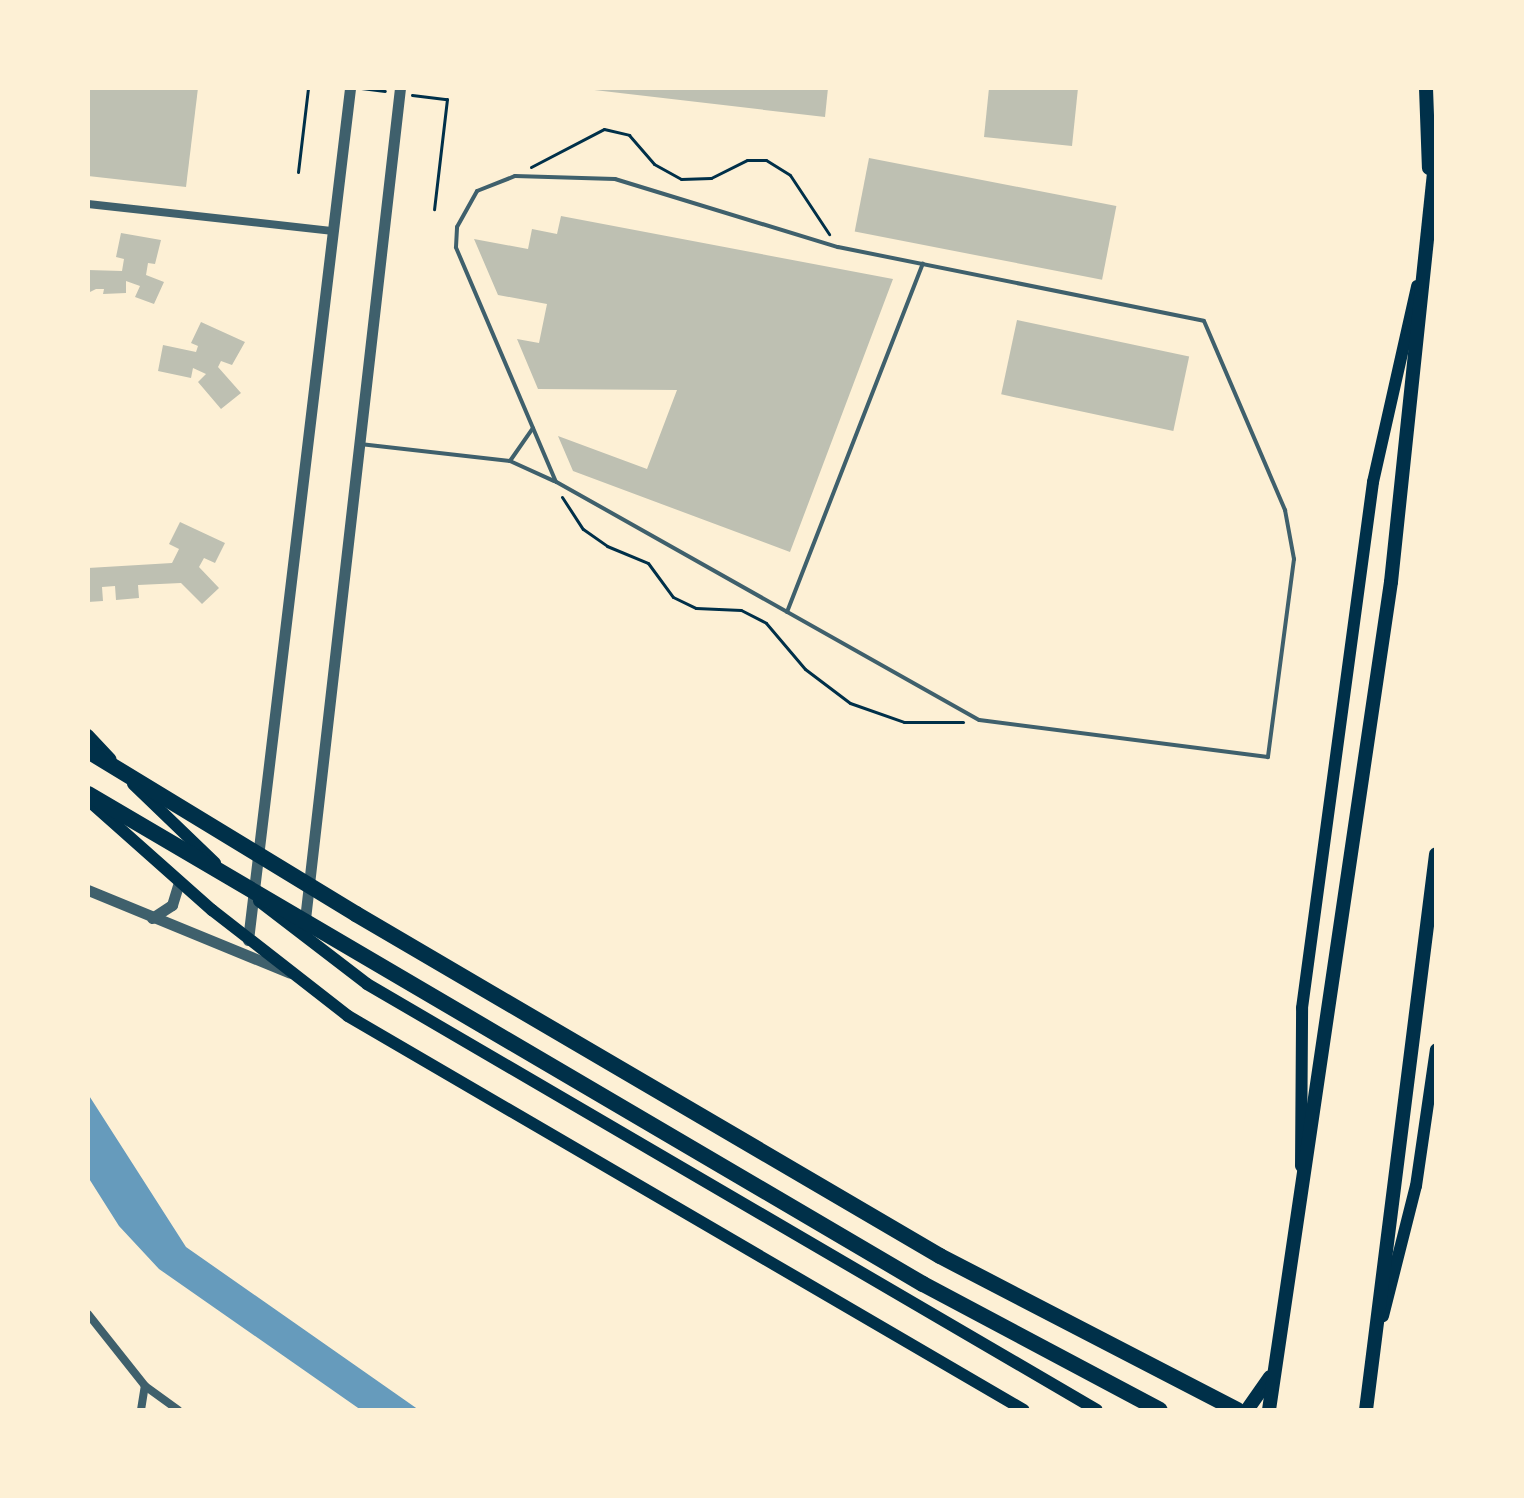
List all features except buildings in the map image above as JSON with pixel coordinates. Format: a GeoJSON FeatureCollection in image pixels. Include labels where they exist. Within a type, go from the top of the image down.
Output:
{"type":"FeatureCollection","features":[{"type":"Feature","properties":{"kind":"highway"},"geometry":{"type":"LineString","coordinates":[[88,751],[356,914],[940,1256],[1237,1410]]}},
{"type":"Feature","properties":{"kind":"highway"},"geometry":{"type":"LineString","coordinates":[[88,797],[923,1284],[1160,1410]]}},
{"type":"Feature","properties":{"kind":"main road"},"geometry":{"type":"LineString","coordinates":[[1426,88],[1430,197]]}},
{"type":"Feature","properties":{"kind":"main road"},"geometry":{"type":"LineString","coordinates":[[1269,1410],[1391,582],[1421,267],[1436,154]]}},
{"type":"Feature","properties":{"kind":"main road"},"geometry":{"type":"LineString","coordinates":[[1301,1179],[1304,992],[1373,482],[1421,267]]}},
{"type":"Feature","properties":{"kind":"main road"},"geometry":{"type":"LineString","coordinates":[[88,735],[152,803],[255,897],[367,984],[1097,1410]]}},
{"type":"Feature","properties":{"kind":"main road"},"geometry":{"type":"LineString","coordinates":[[88,797],[179,882],[248,940],[348,1016],[1024,1410]]}},
{"type":"Feature","properties":{"kind":"main road"},"geometry":{"type":"LineString","coordinates":[[1366,1410],[1436,854]]}},
{"type":"Feature","properties":{"kind":"main road"},"geometry":{"type":"LineString","coordinates":[[1374,1350],[1416,1186],[1436,1049]]}},
{"type":"Feature","properties":{"kind":"main road"},"geometry":{"type":"LineString","coordinates":[[1247,1410],[1275,1365]]}},
{"type":"Feature","properties":{"kind":"main road"},"geometry":{"type":"LineString","coordinates":[[1370,1381],[1373,1410]]}},
{"type":"Feature","properties":{"kind":"street"},"geometry":{"type":"LineString","coordinates":[[248,940],[350,88]]}},
{"type":"Feature","properties":{"kind":"street"},"geometry":{"type":"LineString","coordinates":[[303,936],[400,88]]}},
{"type":"Feature","properties":{"kind":"street"},"geometry":{"type":"LineString","coordinates":[[88,204],[334,231]]}},
{"type":"Feature","properties":{"kind":"street"},"geometry":{"type":"LineString","coordinates":[[152,918],[172,905],[179,882]]}},
{"type":"Feature","properties":{"kind":"street"},"geometry":{"type":"LineString","coordinates":[[88,890],[290,973]]}},
{"type":"Feature","properties":{"kind":"street"},"geometry":{"type":"LineString","coordinates":[[88,1314],[145,1386],[178,1410]]}},
{"type":"Feature","properties":{"kind":"street"},"geometry":{"type":"LineString","coordinates":[[141,1410],[145,1386]]}},
{"type":"Feature","properties":{"kind":"lane"},"geometry":{"type":"LineString","coordinates":[[360,444],[510,461],[556,482],[979,720],[1268,757],[1294,559],[1285,510],[1204,321],[838,247],[615,179],[515,176],[495,180],[471,199],[457,227],[456,247],[556,482]]}},
{"type":"Feature","properties":{"kind":"lane"},"geometry":{"type":"LineString","coordinates":[[787,612],[923,264]]}},
{"type":"Feature","properties":{"kind":"lane"},"geometry":{"type":"LineString","coordinates":[[510,461],[533,428]]}},
{"type":"Feature","properties":{"kind":"path"},"geometry":{"type":"LineString","coordinates":[[298,172],[308,88]]}},
{"type":"Feature","properties":{"kind":"path"},"geometry":{"type":"LineString","coordinates":[[434,209],[447,99]]}},
{"type":"Feature","properties":{"kind":"path"},"geometry":{"type":"LineString","coordinates":[[515,176],[604,129],[629,135],[654,164],[681,179],[701,180],[747,160],[766,160],[790,175],[838,247]]}},
{"type":"Feature","properties":{"kind":"path"},"geometry":{"type":"LineString","coordinates":[[556,482],[574,518],[594,538],[648,563],[680,602],[741,610],[766,623],[805,669],[850,703],[904,722],[979,720]]}},
{"type":"Feature","properties":{"kind":"water"},"geometry":{"type":"Polygon","coordinates":[[[88,1094],[186,1247],[419,1410],[361,1410],[159,1269],[119,1226],[88,1177],[88,1094]]]}}]}
